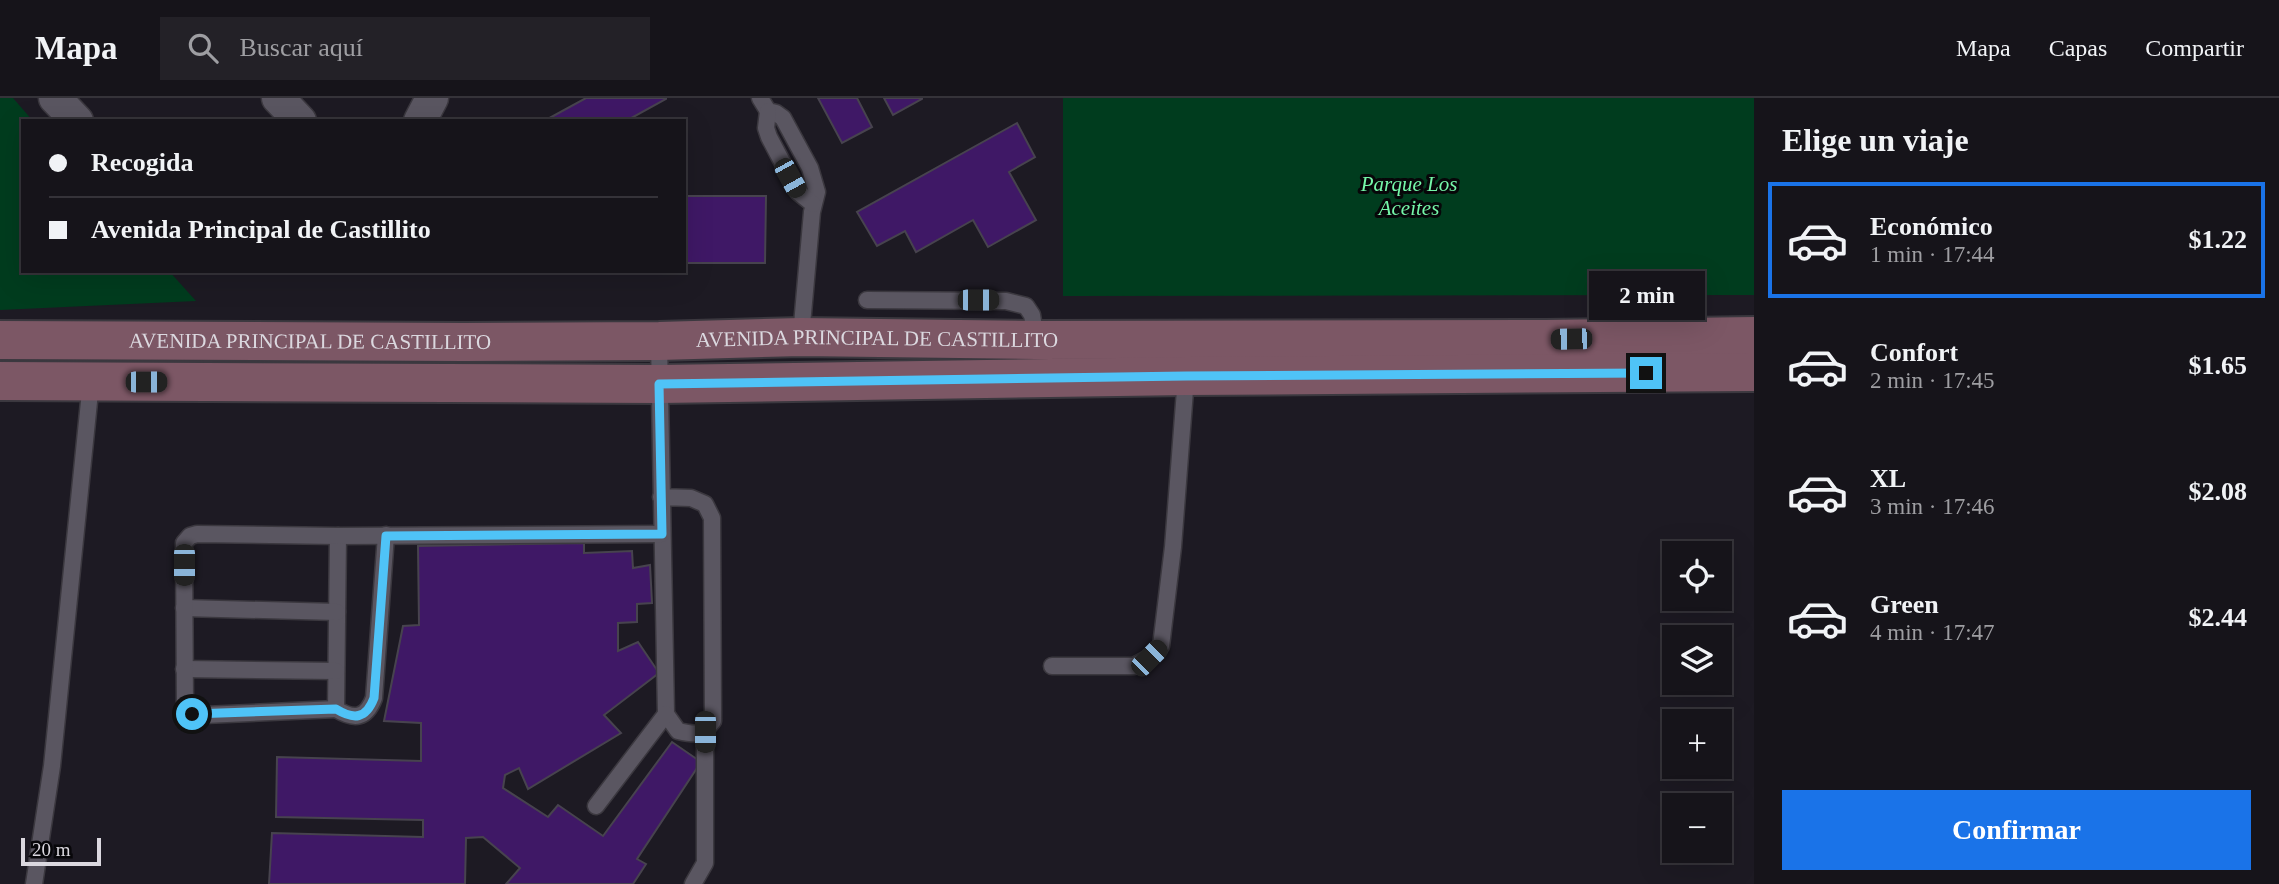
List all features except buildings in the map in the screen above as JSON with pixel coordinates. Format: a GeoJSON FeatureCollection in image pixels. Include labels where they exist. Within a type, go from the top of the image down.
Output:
{"type":"FeatureCollection","features":[{"type":"Feature","properties":{"kind":"main road","name":"AVENIDA PRINCIPAL DE CASTILLITO"},"geometry":{"type":"LineString","coordinates":[[0,381],[659,384],[1545,340],[1754,335]]}},
{"type":"Feature","properties":{"kind":"main road","name":"AVENIDA PRINCIPAL DE CASTILLITO"},"geometry":{"type":"LineString","coordinates":[[0,340],[659,341],[801,337],[1036,340],[1190,358],[1754,372]]}},
{"type":"Feature","properties":{"kind":"street"},"geometry":{"type":"LineString","coordinates":[[55,98],[74,119]]}},
{"type":"Feature","properties":{"kind":"street"},"geometry":{"type":"LineString","coordinates":[[278,98],[298,119]]}},
{"type":"Feature","properties":{"kind":"street"},"geometry":{"type":"LineString","coordinates":[[421,119],[432,98]]}},
{"type":"Feature","properties":{"kind":"street"},"geometry":{"type":"LineString","coordinates":[[91,382],[94,341]]}},
{"type":"Feature","properties":{"kind":"lane"},"geometry":{"type":"LineString","coordinates":[[764,105],[769,137],[798,192],[804,200],[813,204],[801,337]]}},
{"type":"Feature","properties":{"kind":"lane"},"geometry":{"type":"LineString","coordinates":[[867,300],[1006,301],[1026,306],[1032,315],[1036,340]]}},
{"type":"Feature","properties":{"kind":"lane"},"geometry":{"type":"LineString","coordinates":[[659,341],[666,714],[678,731],[694,735],[705,732]]}},
{"type":"Feature","properties":{"kind":"lane"},"geometry":{"type":"LineString","coordinates":[[1052,666],[1134,666],[1149,658],[1160,646],[1173,547],[1190,358]]}},
{"type":"Feature","properties":{"kind":"lane"},"geometry":{"type":"LineString","coordinates":[[34,884],[52,766],[91,382]]}},
{"type":"Feature","properties":{"kind":"lane"},"geometry":{"type":"LineString","coordinates":[[661,498],[691,498],[705,504],[712,518],[713,721],[705,732],[705,863],[693,884]]}},
{"type":"Feature","properties":{"kind":"lane"},"geometry":{"type":"LineString","coordinates":[[386,536],[374,698],[370,708],[361,715],[347,716],[336,709],[192,714],[184,709],[184,543],[190,536],[662,534]]}},
{"type":"Feature","properties":{"kind":"lane"},"geometry":{"type":"LineString","coordinates":[[336,709],[338,536]]}},
{"type":"Feature","properties":{"kind":"lane"},"geometry":{"type":"LineString","coordinates":[[184,608],[337,612]]}},
{"type":"Feature","properties":{"kind":"lane"},"geometry":{"type":"LineString","coordinates":[[184,669],[336,671]]}},
{"type":"Feature","properties":{"kind":"lane"},"geometry":{"type":"LineString","coordinates":[[596,806],[666,714]]}},
{"type":"Feature","properties":{"kind":"green space"},"geometry":{"type":"Polygon","coordinates":[[[0,98],[13,98],[31,119],[21,119],[21,273],[171,273],[196,301],[0,310],[0,98]]]}},
{"type":"Feature","properties":{"kind":"green space","name":"Parque Los Aceites"},"geometry":{"type":"Polygon","coordinates":[[[1063,98],[1754,98],[1754,295],[1063,296],[1063,98]]]}},
{"type":"Feature","properties":{"kind":"route"},"geometry":{"type":"LineString","coordinates":[[192,714],[336,709],[347,716],[361,715],[370,708],[374,698],[386,536],[662,534],[659,384],[1186,376],[1646,373]]}}]}
